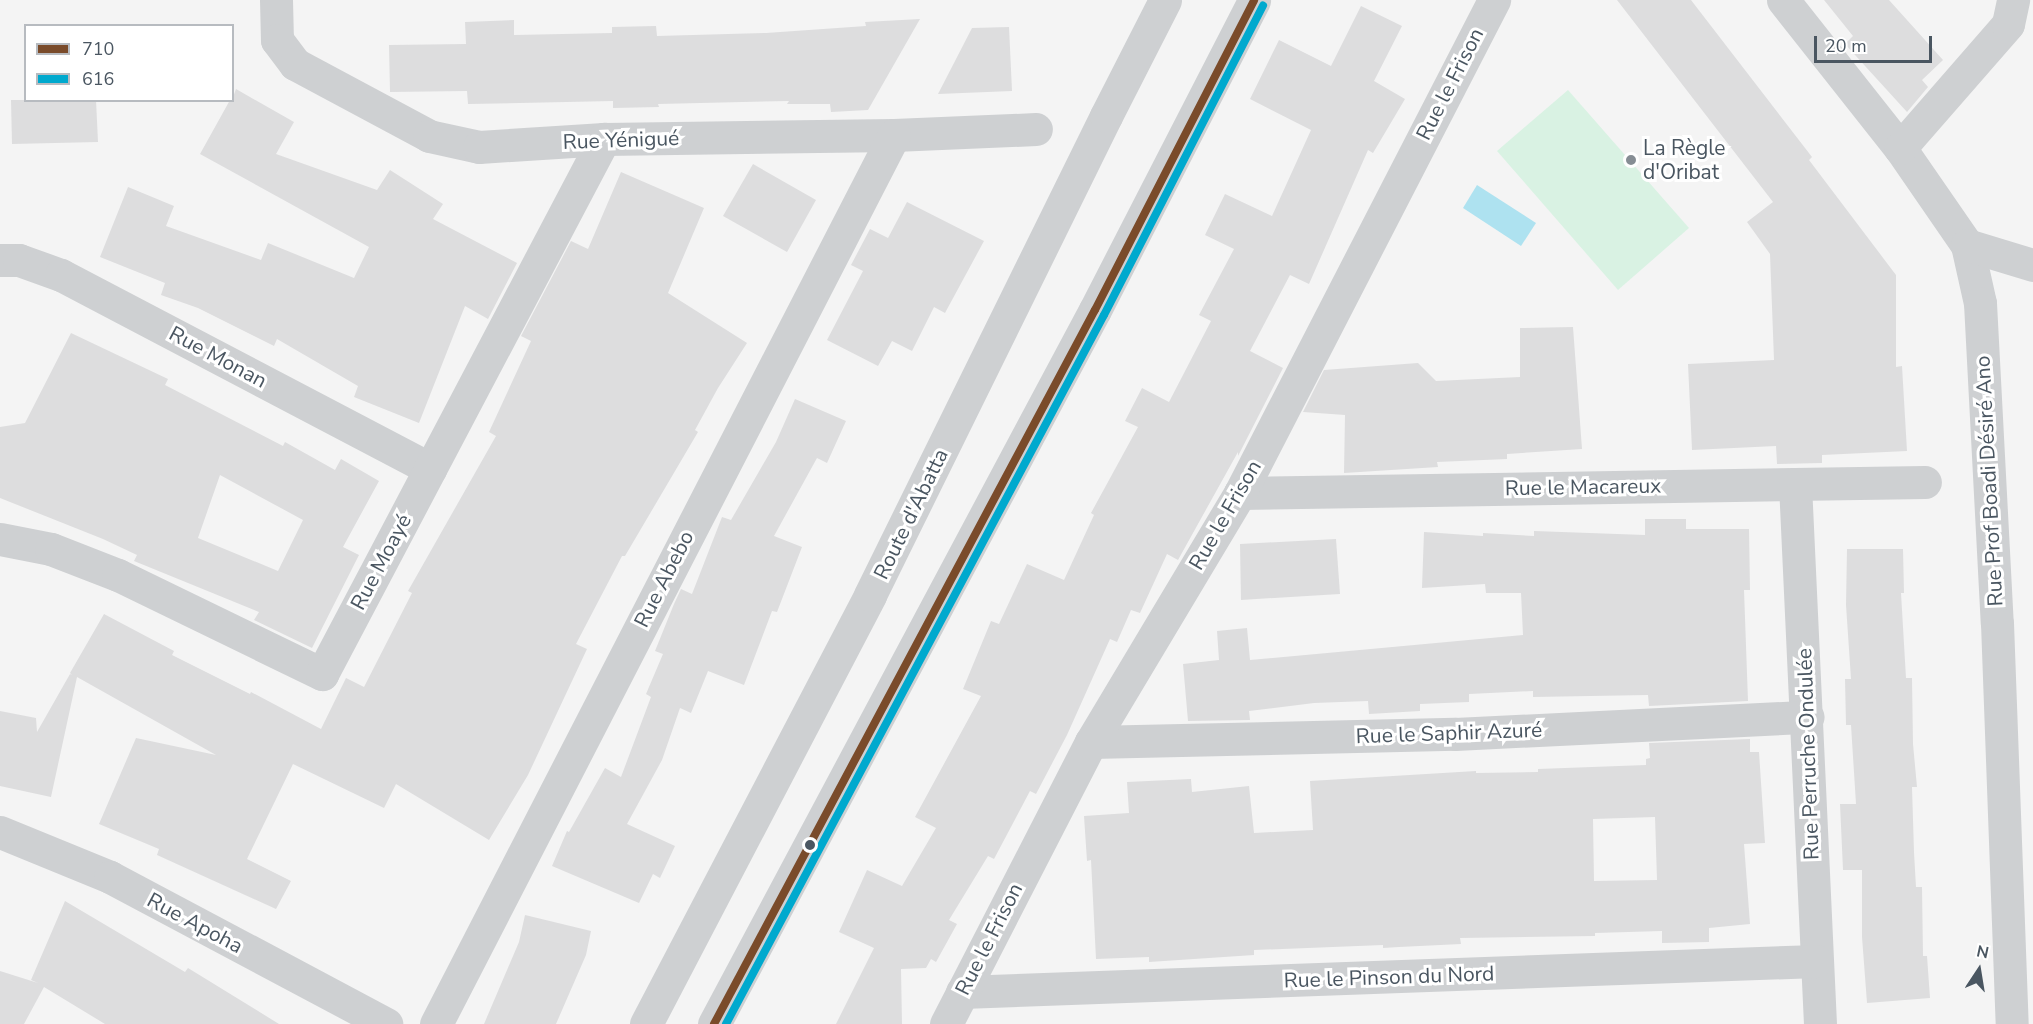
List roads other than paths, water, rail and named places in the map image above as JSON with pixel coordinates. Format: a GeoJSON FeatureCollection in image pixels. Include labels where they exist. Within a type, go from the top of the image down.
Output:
{"type":"FeatureCollection","features":[{"type":"Feature","properties":{"kind":"street","name":"Rue Yénigué"},"geometry":{"type":"LineString","coordinates":[[276,0],[277,39],[294,64],[429,136],[479,147],[604,139],[894,135],[1036,129]]}},
{"type":"Feature","properties":{"kind":"street","name":"Route d'Abatta"},"geometry":{"type":"LineString","coordinates":[[646,1024],[870,595],[1165,0]]}},
{"type":"Feature","properties":{"kind":"street"},"geometry":{"type":"LineString","coordinates":[[714,1024],[1090,321],[1254,0]]}},
{"type":"Feature","properties":{"kind":"street","name":"Rue le Frison"},"geometry":{"type":"LineString","coordinates":[[946,1024],[1091,742],[1240,493],[1494,0]]}},
{"type":"Feature","properties":{"kind":"street","name":"Rue Prof Boadi Désiré Ano"},"geometry":{"type":"LineString","coordinates":[[1783,0],[1900,148],[1967,245],[1980,303],[2019,1020]]}},
{"type":"Feature","properties":{"kind":"street"},"geometry":{"type":"LineString","coordinates":[[1900,148],[2018,18]]}},
{"type":"Feature","properties":{"kind":"street","name":"Rue Abebo"},"geometry":{"type":"LineString","coordinates":[[436,1024],[894,135]]}},
{"type":"Feature","properties":{"kind":"street","name":"Rue Moayé"},"geometry":{"type":"LineString","coordinates":[[0,539],[51,549],[118,575],[321,674],[604,139]]}},
{"type":"Feature","properties":{"kind":"street"},"geometry":{"type":"LineString","coordinates":[[1967,245],[2033,266]]}},
{"type":"Feature","properties":{"kind":"street","name":"Rue Monan"},"geometry":{"type":"LineString","coordinates":[[0,260],[19,260],[61,275],[430,469]]}},
{"type":"Feature","properties":{"kind":"street","name":"Rue le Macareux"},"geometry":{"type":"LineString","coordinates":[[1240,493],[1925,482]]}},
{"type":"Feature","properties":{"kind":"street","name":"Rue Perruche Ondulée"},"geometry":{"type":"LineString","coordinates":[[1796,484],[1820,1024]]}},
{"type":"Feature","properties":{"kind":"street","name":"Rue le Saphir Azuré"},"geometry":{"type":"LineString","coordinates":[[1091,742],[1455,734],[1808,717]]}},
{"type":"Feature","properties":{"kind":"street","name":"Rue Apoha"},"geometry":{"type":"LineString","coordinates":[[0,832],[110,877],[386,1024]]}},
{"type":"Feature","properties":{"kind":"street","name":"Rue le Pinson du Nord"},"geometry":{"type":"LineString","coordinates":[[962,992],[1816,961]]}},
{"type":"Feature","properties":{"kind":"water"},"geometry":{"type":"Polygon","coordinates":[[[1477,185],[1536,223],[1521,246],[1463,208],[1477,185]]]}},
{"type":"Feature","properties":{"kind":"place","name":"La Règle d'Oribat"},"geometry":{"type":"Point","coordinates":[1631,160]}}]}
